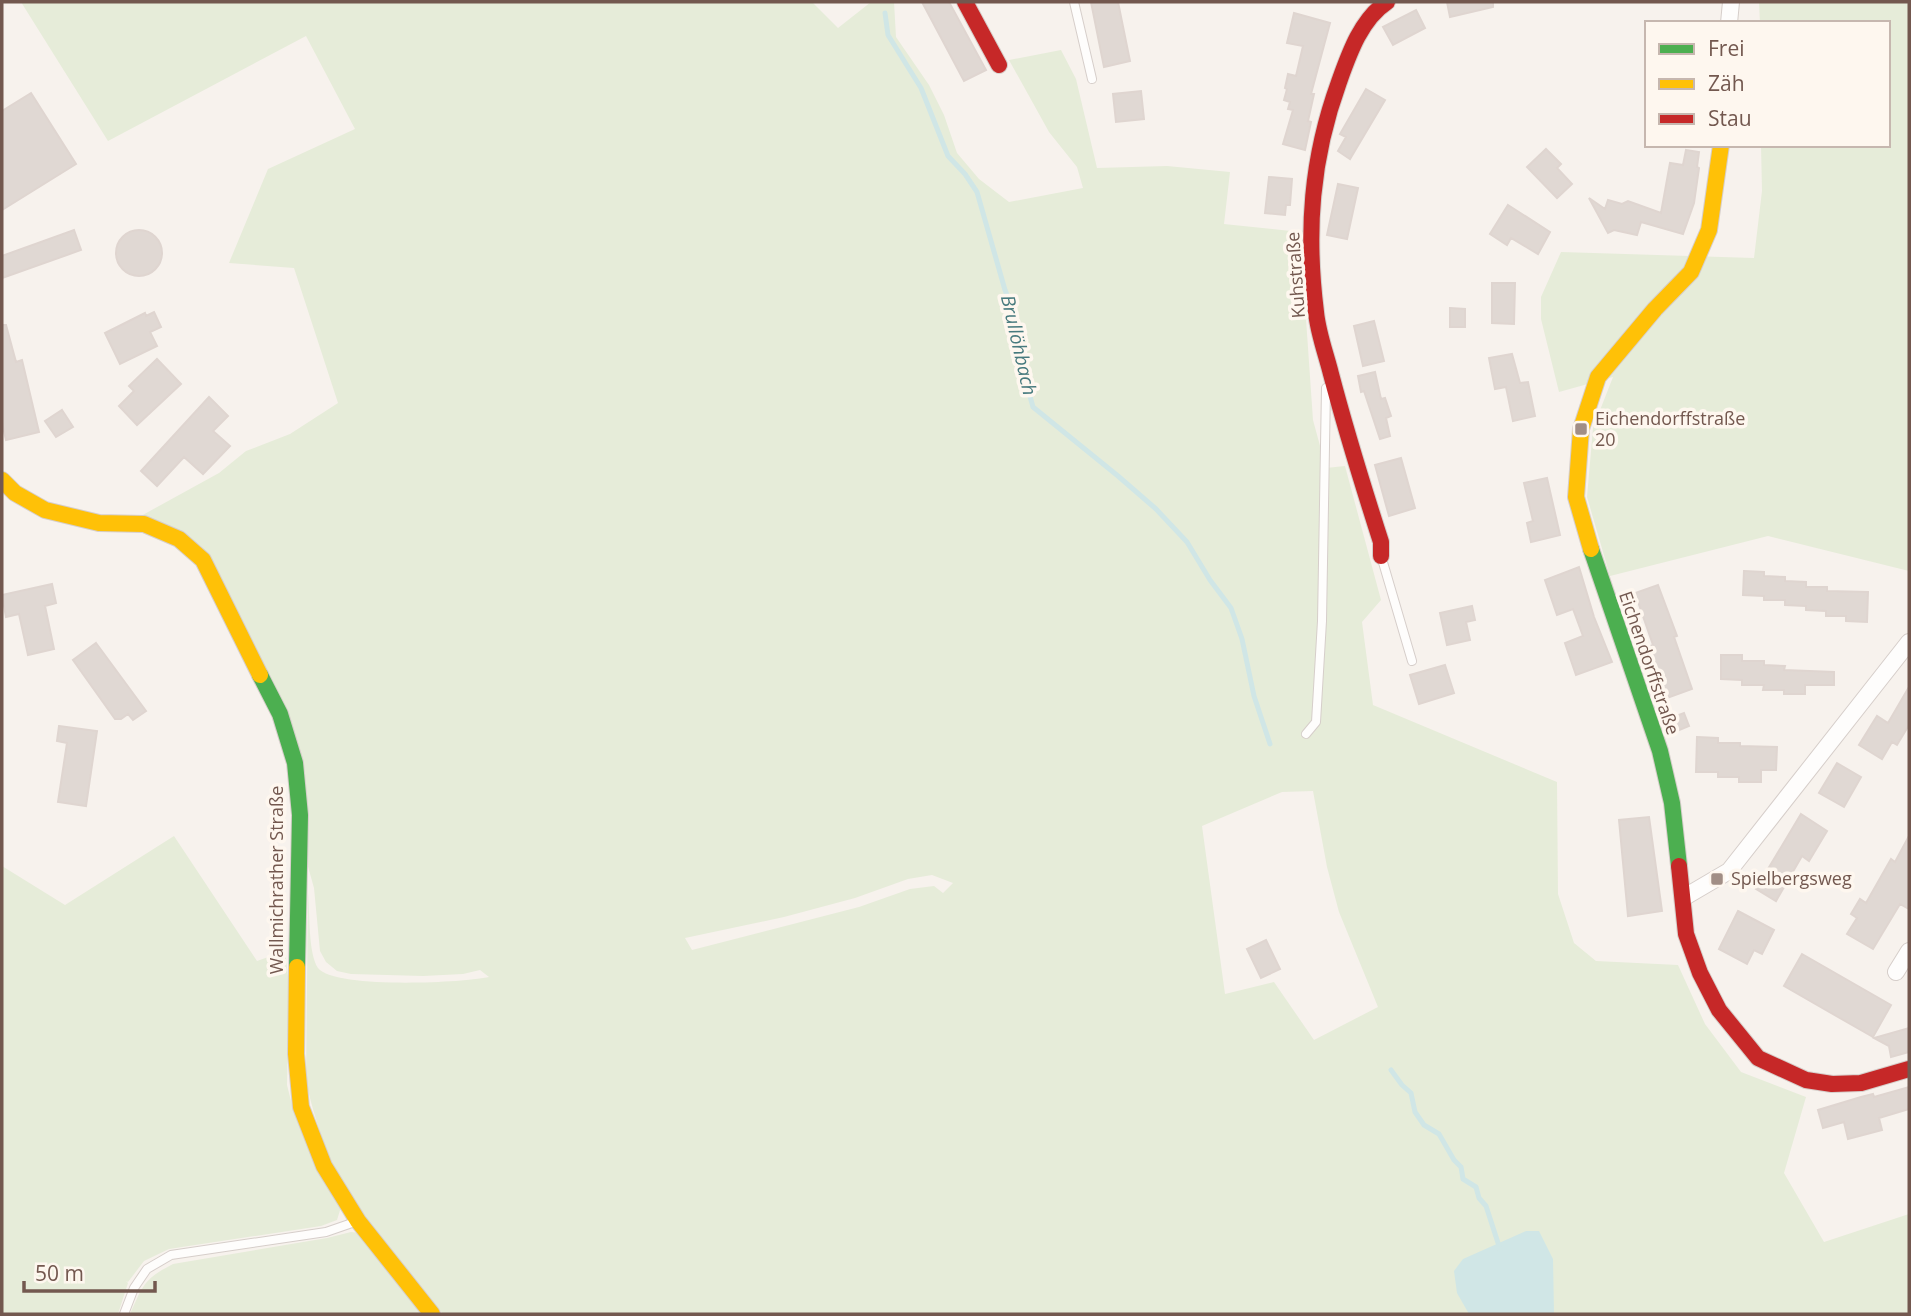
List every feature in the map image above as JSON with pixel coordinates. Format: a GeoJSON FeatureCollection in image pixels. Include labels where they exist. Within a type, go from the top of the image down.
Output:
{"type":"FeatureCollection","features":[{"type":"Feature","properties":{"kind":"street"},"geometry":{"type":"LineString","coordinates":[[965,2],[999,65]]}},
{"type":"Feature","properties":{"kind":"street","name":"Kuhstraße"},"geometry":{"type":"LineString","coordinates":[[1381,556],[1381,541],[1346,431],[1316,315],[1312,263],[1314,174],[1326,117],[1350,51],[1375,10],[1387,2]]}},
{"type":"Feature","properties":{"kind":"street"},"geometry":{"type":"LineString","coordinates":[[1729,21],[1731,2]]}},
{"type":"Feature","properties":{"kind":"street","name":"Eichendorffstraße"},"geometry":{"type":"LineString","coordinates":[[1721,147],[1709,230],[1691,272],[1655,309],[1598,377],[1581,429],[1576,497],[1599,577],[1660,751],[1672,803],[1686,934],[1700,972],[1719,1010],[1758,1058],[1806,1080],[1832,1084],[1861,1083],[1909,1069]]}},
{"type":"Feature","properties":{"kind":"street","name":"Wallmichrather Straße"},"geometry":{"type":"LineString","coordinates":[[2,480],[15,493],[46,510],[99,523],[144,524],[179,539],[203,560],[280,714],[295,763],[300,815],[295,1000],[301,1107],[324,1166],[358,1221],[432,1314]]}},
{"type":"Feature","properties":{"kind":"street"},"geometry":{"type":"LineString","coordinates":[[1683,898],[1729,871],[1909,642]]}},
{"type":"Feature","properties":{"kind":"street"},"geometry":{"type":"LineString","coordinates":[[1896,972],[1909,951]]}},
{"type":"Feature","properties":{"kind":"lane"},"geometry":{"type":"LineString","coordinates":[[1074,2],[1092,79]]}},
{"type":"Feature","properties":{"kind":"lane"},"geometry":{"type":"LineString","coordinates":[[1306,734],[1317,722],[1322,621],[1326,354]]}},
{"type":"Feature","properties":{"kind":"lane"},"geometry":{"type":"LineString","coordinates":[[1381,556],[1412,660]]}},
{"type":"Feature","properties":{"kind":"lane"},"geometry":{"type":"LineString","coordinates":[[124,1314],[134,1288],[147,1269],[171,1255],[326,1232],[358,1221]]}},
{"type":"Feature","properties":{"kind":"green space"},"geometry":{"type":"Polygon","coordinates":[[[21,2],[812,2],[838,28],[871,2],[894,2],[896,37],[929,85],[944,115],[957,153],[979,179],[1009,202],[1083,188],[1077,167],[1049,132],[1009,60],[1061,50],[1076,79],[1097,168],[1167,166],[1230,172],[1224,224],[1300,232],[1313,420],[1326,468],[1345,466],[1381,600],[1362,622],[1373,705],[1557,782],[1558,894],[1574,943],[1596,961],[1678,965],[1705,1024],[1741,1072],[1806,1097],[1784,1173],[1824,1242],[1909,1214],[1909,1314],[443,1314],[354,1203],[332,1163],[317,1123],[306,1081],[308,893],[312,953],[318,968],[329,975],[399,983],[489,977],[480,970],[463,974],[423,976],[351,974],[337,971],[326,962],[320,951],[314,888],[307,863],[304,788],[221,579],[139,517],[219,473],[246,451],[290,434],[338,403],[294,268],[229,263],[268,169],[355,129],[306,36],[108,141],[21,2]],[[1313,791],[1282,792],[1202,826],[1225,994],[1274,982],[1314,1040],[1378,1007],[1339,912],[1327,867],[1313,791]],[[932,875],[908,879],[855,898],[784,917],[685,938],[692,950],[859,907],[910,889],[934,886],[943,893],[953,883],[932,875]]]}},
{"type":"Feature","properties":{"kind":"green space"},"geometry":{"type":"Polygon","coordinates":[[[1759,2],[1909,2],[1909,571],[1768,536],[1610,576],[1587,497],[1593,428],[1613,377],[1559,392],[1541,319],[1541,297],[1561,252],[1754,258],[1762,191],[1761,147],[1890,147],[1890,21],[1760,21],[1759,2]]]}},
{"type":"Feature","properties":{"kind":"green space"},"geometry":{"type":"Polygon","coordinates":[[[174,836],[257,961],[285,951],[289,985],[287,1085],[292,1105],[341,1207],[337,1220],[321,1226],[169,1249],[144,1261],[128,1282],[126,1281],[128,1283],[118,1314],[2,1314],[2,866],[65,905],[174,836]]]}},
{"type":"Feature","properties":{"kind":"green space"},"geometry":{"type":"Polygon","coordinates":[[[351,1232],[360,1233],[424,1314],[130,1314],[146,1284],[173,1264],[351,1232]]]}},
{"type":"Feature","properties":{"kind":"shaded area"},"geometry":{"type":"Polygon","coordinates":[[[1526,1231],[1539,1231],[1553,1259],[1554,1314],[1469,1314],[1457,1293],[1454,1271],[1463,1259],[1526,1231]]]}},
{"type":"Feature","properties":{"kind":"building"},"geometry":{"type":"Polygon","coordinates":[[[922,2],[949,2],[986,70],[964,81],[922,2]]]}},
{"type":"Feature","properties":{"kind":"building"},"geometry":{"type":"Polygon","coordinates":[[[1091,2],[1118,2],[1130,61],[1104,67],[1091,2]]]}},
{"type":"Feature","properties":{"kind":"building"},"geometry":{"type":"Polygon","coordinates":[[[1447,2],[1493,2],[1493,7],[1450,17],[1447,2]]]}},
{"type":"Feature","properties":{"kind":"building"},"geometry":{"type":"Polygon","coordinates":[[[1416,10],[1425,28],[1393,45],[1383,27],[1416,10]]]}},
{"type":"Feature","properties":{"kind":"building"},"geometry":{"type":"Polygon","coordinates":[[[1294,13],[1330,23],[1311,94],[1314,94],[1305,150],[1283,144],[1293,110],[1288,109],[1290,102],[1284,100],[1285,88],[1288,74],[1296,76],[1303,46],[1287,43],[1294,13]]]}},
{"type":"Feature","properties":{"kind":"building"},"geometry":{"type":"Polygon","coordinates":[[[1366,89],[1385,100],[1350,159],[1338,151],[1346,137],[1340,134],[1366,89]]]}},
{"type":"Feature","properties":{"kind":"building"},"geometry":{"type":"Polygon","coordinates":[[[1141,91],[1144,119],[1116,122],[1113,94],[1141,91]]]}},
{"type":"Feature","properties":{"kind":"building"},"geometry":{"type":"Polygon","coordinates":[[[31,93],[76,164],[2,210],[2,111],[31,93]]]}},
{"type":"Feature","properties":{"kind":"building"},"geometry":{"type":"Polygon","coordinates":[[[1546,149],[1561,164],[1557,168],[1572,184],[1557,198],[1527,167],[1546,149]]]}},
{"type":"Feature","properties":{"kind":"building"},"geometry":{"type":"Polygon","coordinates":[[[1686,150],[1699,152],[1699,168],[1694,203],[1683,234],[1641,222],[1637,235],[1614,230],[1608,233],[1589,198],[1605,209],[1608,200],[1622,204],[1628,201],[1661,213],[1670,163],[1683,165],[1686,150]]]}},
{"type":"Feature","properties":{"kind":"building"},"geometry":{"type":"Polygon","coordinates":[[[1269,177],[1292,179],[1290,205],[1286,205],[1285,215],[1265,213],[1269,177]]]}},
{"type":"Feature","properties":{"kind":"building"},"geometry":{"type":"Polygon","coordinates":[[[1338,184],[1358,188],[1347,239],[1327,235],[1338,184]]]}},
{"type":"Feature","properties":{"kind":"building"},"geometry":{"type":"Polygon","coordinates":[[[1508,205],[1550,232],[1538,254],[1511,238],[1507,245],[1490,234],[1508,205]]]}},
{"type":"Feature","properties":{"kind":"building"},"geometry":{"type":"Polygon","coordinates":[[[74,230],[81,250],[2,278],[2,256],[74,230]]]}},
{"type":"Feature","properties":{"kind":"building"},"geometry":{"type":"Polygon","coordinates":[[[139,230],[156,236],[162,253],[156,270],[139,276],[122,270],[116,253],[122,236],[139,230]]]}},
{"type":"Feature","properties":{"kind":"building"},"geometry":{"type":"Polygon","coordinates":[[[1492,283],[1515,283],[1514,324],[1492,323],[1492,283]]]}},
{"type":"Feature","properties":{"kind":"building"},"geometry":{"type":"Polygon","coordinates":[[[1450,308],[1465,309],[1465,327],[1450,327],[1450,308]]]}},
{"type":"Feature","properties":{"kind":"building"},"geometry":{"type":"Polygon","coordinates":[[[154,312],[161,327],[150,332],[157,346],[120,364],[105,333],[145,313],[146,316],[154,312]]]}},
{"type":"Feature","properties":{"kind":"building"},"geometry":{"type":"Polygon","coordinates":[[[1374,321],[1384,361],[1363,366],[1354,326],[1374,321]]]}},
{"type":"Feature","properties":{"kind":"building"},"geometry":{"type":"Polygon","coordinates":[[[2,325],[6,325],[16,362],[22,360],[39,432],[6,440],[2,423],[2,325]]]}},
{"type":"Feature","properties":{"kind":"building"},"geometry":{"type":"Polygon","coordinates":[[[1512,354],[1520,383],[1528,382],[1535,416],[1513,421],[1506,387],[1495,389],[1489,358],[1512,354]]]}},
{"type":"Feature","properties":{"kind":"building"},"geometry":{"type":"Polygon","coordinates":[[[157,359],[181,384],[137,425],[119,406],[134,391],[129,386],[157,359]]]}},
{"type":"Feature","properties":{"kind":"building"},"geometry":{"type":"Polygon","coordinates":[[[1375,372],[1381,399],[1385,398],[1391,416],[1386,418],[1390,436],[1380,439],[1364,391],[1361,392],[1358,376],[1375,372]]]}},
{"type":"Feature","properties":{"kind":"building"},"geometry":{"type":"Polygon","coordinates":[[[209,397],[228,416],[213,431],[230,446],[203,474],[184,457],[157,486],[141,471],[209,397]]]}},
{"type":"Feature","properties":{"kind":"building"},"geometry":{"type":"Polygon","coordinates":[[[62,410],[73,427],[56,437],[45,421],[62,410]]]}},
{"type":"Feature","properties":{"kind":"building"},"geometry":{"type":"Polygon","coordinates":[[[1401,458],[1415,508],[1389,516],[1375,465],[1401,458]]]}},
{"type":"Feature","properties":{"kind":"building"},"geometry":{"type":"Polygon","coordinates":[[[1547,478],[1560,535],[1531,542],[1527,523],[1533,521],[1524,483],[1547,478]]]}},
{"type":"Feature","properties":{"kind":"building"},"geometry":{"type":"Polygon","coordinates":[[[1579,567],[1594,617],[1612,662],[1576,675],[1565,643],[1583,636],[1573,609],[1557,615],[1545,580],[1579,567]]]}},
{"type":"Feature","properties":{"kind":"building"},"geometry":{"type":"Polygon","coordinates":[[[1744,571],[1785,577],[1785,581],[1806,582],[1806,587],[1827,587],[1827,591],[1868,592],[1867,622],[1846,621],[1846,616],[1826,616],[1826,611],[1806,610],[1806,606],[1785,605],[1785,600],[1764,600],[1764,596],[1743,595],[1744,571]]]}},
{"type":"Feature","properties":{"kind":"building"},"geometry":{"type":"Polygon","coordinates":[[[52,584],[56,603],[45,606],[54,649],[28,655],[19,614],[6,617],[2,595],[52,584]]]}},
{"type":"Feature","properties":{"kind":"building"},"geometry":{"type":"Polygon","coordinates":[[[1658,585],[1677,636],[1674,637],[1692,689],[1667,698],[1648,647],[1653,645],[1635,593],[1658,585]]]}},
{"type":"Feature","properties":{"kind":"building"},"geometry":{"type":"Polygon","coordinates":[[[1472,606],[1475,620],[1466,622],[1470,640],[1447,645],[1440,613],[1472,606]]]}},
{"type":"Feature","properties":{"kind":"building"},"geometry":{"type":"Polygon","coordinates":[[[96,643],[146,711],[133,720],[128,714],[121,719],[115,719],[73,660],[96,643]]]}},
{"type":"Feature","properties":{"kind":"building"},"geometry":{"type":"Polygon","coordinates":[[[1721,655],[1742,655],[1742,661],[1764,661],[1764,665],[1785,666],[1784,670],[1834,672],[1834,685],[1805,685],[1805,694],[1784,694],[1784,690],[1763,690],[1764,685],[1742,685],[1742,680],[1721,679],[1721,655]]]}},
{"type":"Feature","properties":{"kind":"building"},"geometry":{"type":"Polygon","coordinates":[[[1445,665],[1454,693],[1419,704],[1410,675],[1445,665]]]}},
{"type":"Feature","properties":{"kind":"building"},"geometry":{"type":"Polygon","coordinates":[[[1909,687],[1909,725],[1897,745],[1892,742],[1882,759],[1859,745],[1877,716],[1888,723],[1909,687]]]}},
{"type":"Feature","properties":{"kind":"building"},"geometry":{"type":"Polygon","coordinates":[[[1684,713],[1689,726],[1670,734],[1665,720],[1684,713]]]}},
{"type":"Feature","properties":{"kind":"building"},"geometry":{"type":"Polygon","coordinates":[[[59,726],[97,731],[86,806],[58,802],[67,743],[57,741],[59,726]]]}},
{"type":"Feature","properties":{"kind":"building"},"geometry":{"type":"Polygon","coordinates":[[[1697,737],[1718,738],[1718,743],[1740,743],[1740,746],[1777,747],[1776,770],[1761,770],[1761,782],[1739,782],[1739,777],[1718,777],[1718,772],[1696,772],[1697,737]]]}},
{"type":"Feature","properties":{"kind":"building"},"geometry":{"type":"Polygon","coordinates":[[[1837,763],[1861,777],[1844,807],[1819,793],[1837,763]]]}},
{"type":"Feature","properties":{"kind":"building"},"geometry":{"type":"Polygon","coordinates":[[[1801,814],[1827,831],[1809,861],[1802,856],[1776,901],[1756,889],[1801,814]]]}},
{"type":"Feature","properties":{"kind":"building"},"geometry":{"type":"Polygon","coordinates":[[[1649,817],[1662,911],[1628,916],[1619,820],[1649,817]]]}},
{"type":"Feature","properties":{"kind":"building"},"geometry":{"type":"Polygon","coordinates":[[[1909,836],[1909,909],[1900,904],[1873,949],[1847,934],[1857,918],[1851,914],[1860,899],[1866,903],[1891,859],[1895,862],[1909,836]]]}},
{"type":"Feature","properties":{"kind":"building"},"geometry":{"type":"Polygon","coordinates":[[[1738,911],[1774,930],[1762,954],[1754,950],[1747,964],[1719,949],[1738,911]]]}},
{"type":"Feature","properties":{"kind":"building"},"geometry":{"type":"Polygon","coordinates":[[[1266,940],[1280,969],[1261,978],[1247,949],[1266,940]]]}},
{"type":"Feature","properties":{"kind":"building"},"geometry":{"type":"Polygon","coordinates":[[[1802,954],[1891,1005],[1873,1037],[1784,986],[1802,954]]]}},
{"type":"Feature","properties":{"kind":"building"},"geometry":{"type":"Polygon","coordinates":[[[1909,1028],[1909,1052],[1891,1057],[1889,1046],[1874,1038],[1909,1028]]]}},
{"type":"Feature","properties":{"kind":"building"},"geometry":{"type":"Polygon","coordinates":[[[1909,1087],[1909,1109],[1879,1118],[1882,1130],[1848,1139],[1844,1122],[1823,1128],[1818,1110],[1909,1087]]]}},
{"type":"Feature","properties":{"kind":"waterway","name":"Brullöhbach"},"geometry":{"type":"LineString","coordinates":[[885,13],[888,35],[921,88],[948,156],[977,192],[1013,310],[1012,332],[1033,407],[1156,509],[1187,542],[1231,608],[1242,639],[1254,696],[1270,744]]}},
{"type":"Feature","properties":{"kind":"waterway","name":"Brullöhbach"},"geometry":{"type":"LineString","coordinates":[[1391,1070],[1411,1093],[1415,1112],[1424,1125],[1439,1134],[1461,1167],[1463,1179],[1476,1187],[1479,1198],[1486,1206],[1500,1249]]}},
{"type":"Feature","properties":{"kind":"traffic: fast"},"geometry":{"type":"LineString","coordinates":[[1591,549],[1660,751],[1672,803],[1679,866]]}},
{"type":"Feature","properties":{"kind":"traffic: fast"},"geometry":{"type":"LineString","coordinates":[[260,675],[280,714],[295,763],[300,815],[297,967]]}},
{"type":"Feature","properties":{"kind":"traffic: slow"},"geometry":{"type":"LineString","coordinates":[[1591,549],[1576,497],[1581,429],[1598,377],[1655,309],[1691,272],[1709,230],[1721,147]]}},
{"type":"Feature","properties":{"kind":"traffic: slow"},"geometry":{"type":"LineString","coordinates":[[2,480],[15,493],[45,510],[99,523],[144,524],[179,539],[203,560],[260,675]]}},
{"type":"Feature","properties":{"kind":"traffic: slow"},"geometry":{"type":"LineString","coordinates":[[297,967],[296,1054],[301,1107],[324,1166],[358,1221],[432,1314]]}},
{"type":"Feature","properties":{"kind":"traffic: jam"},"geometry":{"type":"LineString","coordinates":[[965,2],[999,65]]}},
{"type":"Feature","properties":{"kind":"traffic: jam"},"geometry":{"type":"LineString","coordinates":[[1381,556],[1381,542],[1318,328],[1311,253],[1313,196],[1322,139],[1330,111],[1339,82],[1363,27],[1387,2]]}},
{"type":"Feature","properties":{"kind":"traffic: jam"},"geometry":{"type":"LineString","coordinates":[[1679,866],[1686,934],[1700,973],[1719,1010],[1758,1058],[1806,1080],[1832,1084],[1861,1083],[1909,1069]]}},
{"type":"Feature","properties":{"kind":"place","name":"Eichendorffstraße 20"},"geometry":{"type":"Point","coordinates":[1581,429]}},
{"type":"Feature","properties":{"kind":"place","name":"Spielbergsweg"},"geometry":{"type":"Point","coordinates":[1717,879]}}]}
